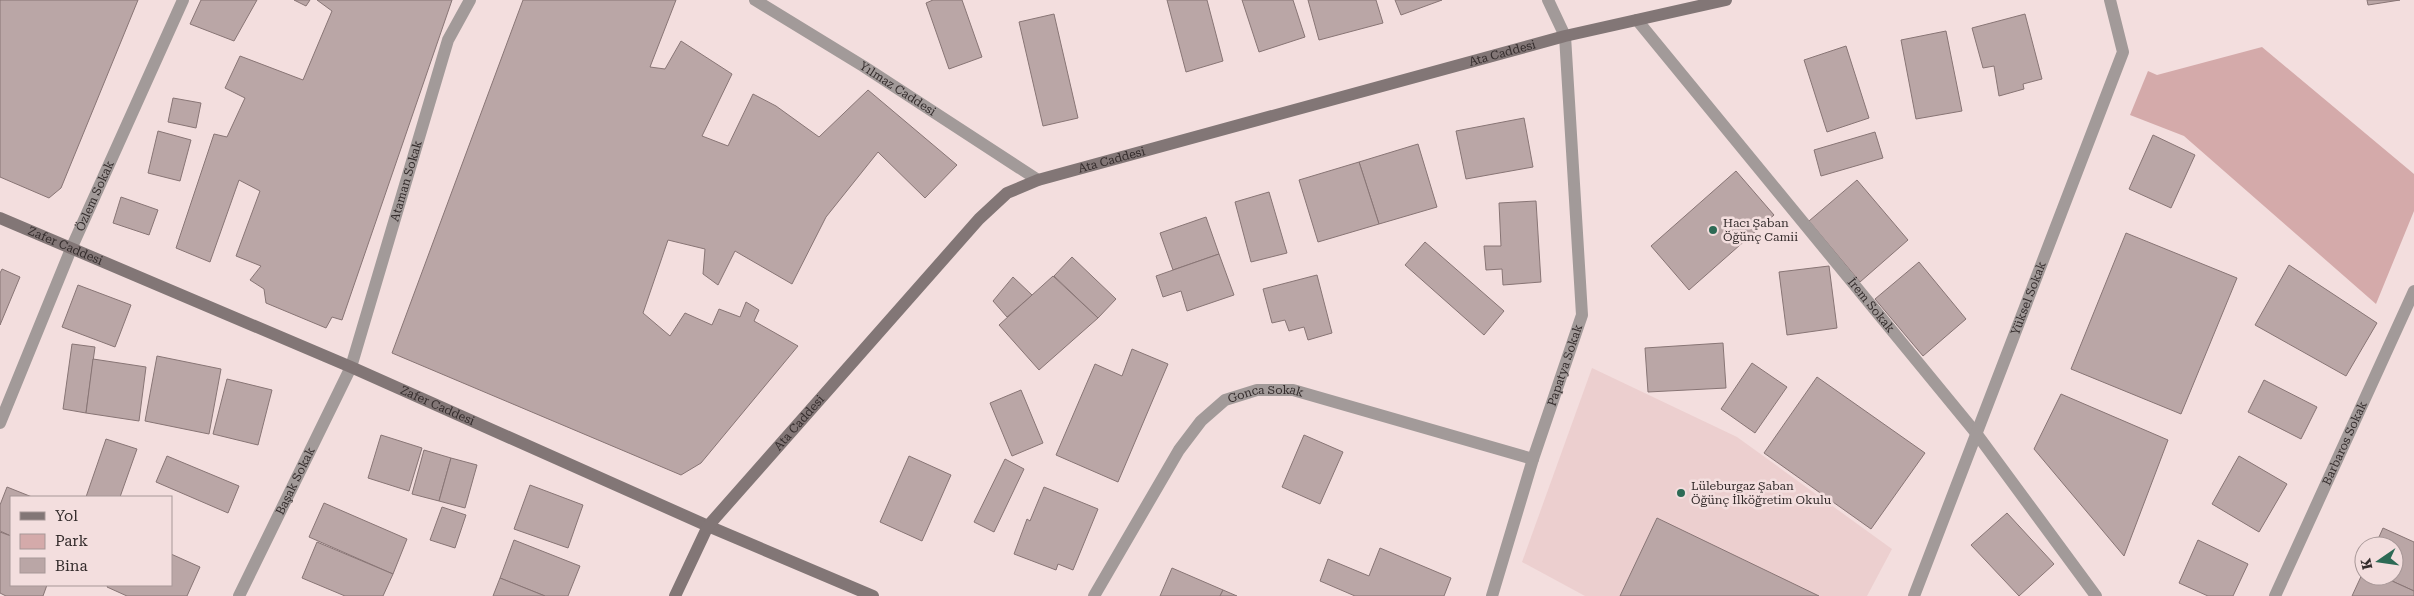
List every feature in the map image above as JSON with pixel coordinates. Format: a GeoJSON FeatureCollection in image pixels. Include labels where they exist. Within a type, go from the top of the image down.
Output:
{"type":"FeatureCollection","features":[{"type":"Feature","properties":{"kind":"street","name":"Özlem Sokak"},"geometry":{"type":"LineString","coordinates":[[0,422],[71,249],[183,0]]}},
{"type":"Feature","properties":{"kind":"street","name":"Ataman Sokak"},"geometry":{"type":"LineString","coordinates":[[351,367],[448,40],[470,0]]}},
{"type":"Feature","properties":{"kind":"street","name":"Yılmaz Caddesi"},"geometry":{"type":"LineString","coordinates":[[755,0],[1038,180]]}},
{"type":"Feature","properties":{"kind":"street"},"geometry":{"type":"LineString","coordinates":[[1548,0],[1565,36]]}},
{"type":"Feature","properties":{"kind":"street","name":"Ata Caddesi"},"geometry":{"type":"LineString","coordinates":[[675,596],[708,526],[979,219],[1007,194],[1038,180],[1565,36],[1726,0]]}},
{"type":"Feature","properties":{"kind":"street","name":"Yüksel Sokak"},"geometry":{"type":"LineString","coordinates":[[1914,596],[2123,52],[2110,0]]}},
{"type":"Feature","properties":{"kind":"street","name":"İrem Sokak"},"geometry":{"type":"LineString","coordinates":[[1637,20],[1976,433],[2096,596]]}},
{"type":"Feature","properties":{"kind":"street","name":"Papatya Sokak"},"geometry":{"type":"LineString","coordinates":[[1492,596],[1533,459],[1582,315],[1565,36]]}},
{"type":"Feature","properties":{"kind":"street","name":"Zafer Caddesi"},"geometry":{"type":"LineString","coordinates":[[0,218],[351,367],[708,526],[873,596]]}},
{"type":"Feature","properties":{"kind":"street","name":"Barbaros Sokak"},"geometry":{"type":"LineString","coordinates":[[2276,596],[2414,290]]}},
{"type":"Feature","properties":{"kind":"street","name":"Başak Sokak"},"geometry":{"type":"LineString","coordinates":[[239,596],[351,367]]}},
{"type":"Feature","properties":{"kind":"street","name":"Gonca Sokak"},"geometry":{"type":"LineString","coordinates":[[1094,596],[1179,450],[1201,421],[1225,400],[1257,390],[1293,390],[1533,459]]}},
{"type":"Feature","properties":{"kind":"shaded area","name":"Lüleburgaz Şaban Öğünç İlköğretim Okulu"},"geometry":{"type":"Polygon","coordinates":[[[1592,368],[1737,437],[1892,549],[1867,596],[1585,596],[1522,562],[1592,368]]]}},
{"type":"Feature","properties":{"kind":"green space"},"geometry":{"type":"Polygon","coordinates":[[[2262,47],[2414,174],[2414,211],[2376,304],[2184,136],[2130,115],[2148,71],[2157,75],[2262,47]]]}},
{"type":"Feature","properties":{"kind":"building"},"geometry":{"type":"Polygon","coordinates":[[[0,0],[138,0],[61,188],[49,198],[0,177],[0,0]]]}},
{"type":"Feature","properties":{"kind":"building"},"geometry":{"type":"Polygon","coordinates":[[[201,0],[257,0],[234,41],[190,24],[201,0]]]}},
{"type":"Feature","properties":{"kind":"building"},"geometry":{"type":"Polygon","coordinates":[[[294,0],[310,0],[306,6],[294,0]]]}},
{"type":"Feature","properties":{"kind":"building"},"geometry":{"type":"Polygon","coordinates":[[[317,0],[452,0],[342,320],[332,317],[326,328],[266,303],[264,289],[250,280],[261,266],[236,256],[260,191],[239,180],[210,262],[176,248],[214,134],[227,137],[245,98],[225,88],[240,56],[303,80],[332,11],[317,0]]]}},
{"type":"Feature","properties":{"kind":"building"},"geometry":{"type":"Polygon","coordinates":[[[523,0],[676,0],[650,67],[665,69],[681,41],[732,74],[702,136],[728,146],[753,94],[776,106],[819,137],[868,90],[957,165],[925,198],[878,152],[826,217],[792,284],[735,251],[718,285],[703,274],[705,249],[668,240],[643,313],[670,336],[685,313],[712,325],[719,309],[740,317],[746,302],[759,310],[754,321],[798,346],[701,463],[681,475],[392,353],[523,0]]]}},
{"type":"Feature","properties":{"kind":"building"},"geometry":{"type":"Polygon","coordinates":[[[933,0],[962,0],[982,57],[949,69],[926,3],[933,0]]]}},
{"type":"Feature","properties":{"kind":"building"},"geometry":{"type":"Polygon","coordinates":[[[1167,0],[1207,0],[1223,61],[1186,72],[1167,0]]]}},
{"type":"Feature","properties":{"kind":"building"},"geometry":{"type":"Polygon","coordinates":[[[1242,0],[1293,0],[1305,37],[1259,52],[1242,0]]]}},
{"type":"Feature","properties":{"kind":"building"},"geometry":{"type":"Polygon","coordinates":[[[1308,0],[1376,0],[1383,23],[1319,40],[1308,0]]]}},
{"type":"Feature","properties":{"kind":"building"},"geometry":{"type":"Polygon","coordinates":[[[1395,0],[1442,0],[1401,15],[1395,0]]]}},
{"type":"Feature","properties":{"kind":"building"},"geometry":{"type":"Polygon","coordinates":[[[2367,0],[2400,0],[2368,5],[2367,0]]]}},
{"type":"Feature","properties":{"kind":"building"},"geometry":{"type":"Polygon","coordinates":[[[1054,14],[1078,118],[1043,126],[1019,22],[1054,14]]]}},
{"type":"Feature","properties":{"kind":"building"},"geometry":{"type":"Polygon","coordinates":[[[2025,14],[2042,79],[2023,84],[2024,89],[1999,96],[1994,66],[1983,68],[1972,28],[2025,14]]]}},
{"type":"Feature","properties":{"kind":"building"},"geometry":{"type":"Polygon","coordinates":[[[1946,31],[1962,111],[1916,119],[1901,40],[1946,31]]]}},
{"type":"Feature","properties":{"kind":"building"},"geometry":{"type":"Polygon","coordinates":[[[1846,46],[1869,118],[1827,132],[1804,60],[1846,46]]]}},
{"type":"Feature","properties":{"kind":"building"},"geometry":{"type":"Polygon","coordinates":[[[173,98],[201,103],[196,128],[168,122],[173,98]]]}},
{"type":"Feature","properties":{"kind":"building"},"geometry":{"type":"Polygon","coordinates":[[[1524,118],[1533,167],[1466,179],[1456,131],[1524,118]]]}},
{"type":"Feature","properties":{"kind":"building"},"geometry":{"type":"Polygon","coordinates":[[[158,131],[191,140],[180,181],[148,173],[158,131]]]}},
{"type":"Feature","properties":{"kind":"building"},"geometry":{"type":"Polygon","coordinates":[[[1875,132],[1883,158],[1821,176],[1814,150],[1875,132]]]}},
{"type":"Feature","properties":{"kind":"building"},"geometry":{"type":"Polygon","coordinates":[[[2153,135],[2195,155],[2171,208],[2129,189],[2153,135]]]}},
{"type":"Feature","properties":{"kind":"building"},"geometry":{"type":"Polygon","coordinates":[[[1418,144],[1437,207],[1379,224],[1359,162],[1418,144]]]}},
{"type":"Feature","properties":{"kind":"building"},"geometry":{"type":"Polygon","coordinates":[[[1359,162],[1379,224],[1318,242],[1299,180],[1359,162]]]}},
{"type":"Feature","properties":{"kind":"building","name":"Hacı Şaban Öğünç Camii"},"geometry":{"type":"Polygon","coordinates":[[[1736,171],[1774,215],[1689,290],[1651,246],[1736,171]]]}},
{"type":"Feature","properties":{"kind":"building"},"geometry":{"type":"Polygon","coordinates":[[[1857,180],[1908,240],[1860,282],[1809,221],[1857,180]]]}},
{"type":"Feature","properties":{"kind":"building"},"geometry":{"type":"Polygon","coordinates":[[[1269,192],[1287,253],[1251,262],[1235,202],[1269,192]]]}},
{"type":"Feature","properties":{"kind":"building"},"geometry":{"type":"Polygon","coordinates":[[[121,197],[158,210],[149,235],[113,223],[121,197]]]}},
{"type":"Feature","properties":{"kind":"building"},"geometry":{"type":"Polygon","coordinates":[[[1536,201],[1541,282],[1503,285],[1502,269],[1486,270],[1484,246],[1501,246],[1499,203],[1536,201]]]}},
{"type":"Feature","properties":{"kind":"building"},"geometry":{"type":"Polygon","coordinates":[[[1206,217],[1219,254],[1173,270],[1160,233],[1206,217]]]}},
{"type":"Feature","properties":{"kind":"building"},"geometry":{"type":"Polygon","coordinates":[[[2126,233],[2237,278],[2181,414],[2071,369],[2126,233]]]}},
{"type":"Feature","properties":{"kind":"building"},"geometry":{"type":"Polygon","coordinates":[[[1425,242],[1504,311],[1484,335],[1405,265],[1425,242]]]}},
{"type":"Feature","properties":{"kind":"building"},"geometry":{"type":"Polygon","coordinates":[[[1219,254],[1234,295],[1187,311],[1181,291],[1163,297],[1156,276],[1219,254]]]}},
{"type":"Feature","properties":{"kind":"building"},"geometry":{"type":"Polygon","coordinates":[[[1072,257],[1116,299],[1098,318],[1054,276],[1072,257]]]}},
{"type":"Feature","properties":{"kind":"building"},"geometry":{"type":"Polygon","coordinates":[[[1919,262],[1966,319],[1923,356],[1875,299],[1919,262]]]}},
{"type":"Feature","properties":{"kind":"building"},"geometry":{"type":"Polygon","coordinates":[[[2289,265],[2377,323],[2346,376],[2255,325],[2289,265]]]}},
{"type":"Feature","properties":{"kind":"building"},"geometry":{"type":"Polygon","coordinates":[[[1829,266],[1837,328],[1787,335],[1779,272],[1829,266]]]}},
{"type":"Feature","properties":{"kind":"building"},"geometry":{"type":"Polygon","coordinates":[[[2,269],[20,277],[0,325],[0,273],[2,269]]]}},
{"type":"Feature","properties":{"kind":"building"},"geometry":{"type":"Polygon","coordinates":[[[1317,275],[1332,333],[1308,340],[1304,327],[1289,331],[1285,320],[1272,323],[1263,289],[1317,275]]]}},
{"type":"Feature","properties":{"kind":"building"},"geometry":{"type":"Polygon","coordinates":[[[1053,276],[1098,318],[1039,370],[999,325],[1053,276]]]}},
{"type":"Feature","properties":{"kind":"building"},"geometry":{"type":"Polygon","coordinates":[[[1013,277],[1032,295],[1007,317],[993,301],[1013,277]]]}},
{"type":"Feature","properties":{"kind":"building"},"geometry":{"type":"Polygon","coordinates":[[[78,285],[131,305],[115,347],[62,327],[78,285]]]}},
{"type":"Feature","properties":{"kind":"building"},"geometry":{"type":"Polygon","coordinates":[[[1723,343],[1726,388],[1648,392],[1645,348],[1723,343]]]}},
{"type":"Feature","properties":{"kind":"building"},"geometry":{"type":"Polygon","coordinates":[[[72,344],[95,347],[86,413],[63,409],[72,344]]]}},
{"type":"Feature","properties":{"kind":"building"},"geometry":{"type":"Polygon","coordinates":[[[1132,349],[1168,364],[1118,482],[1056,455],[1095,364],[1122,376],[1132,349]]]}},
{"type":"Feature","properties":{"kind":"building"},"geometry":{"type":"Polygon","coordinates":[[[157,356],[221,369],[209,434],[145,421],[157,356]]]}},
{"type":"Feature","properties":{"kind":"building"},"geometry":{"type":"Polygon","coordinates":[[[93,359],[146,367],[139,421],[86,413],[93,359]]]}},
{"type":"Feature","properties":{"kind":"building"},"geometry":{"type":"Polygon","coordinates":[[[1752,363],[1787,387],[1755,433],[1721,409],[1752,363]]]}},
{"type":"Feature","properties":{"kind":"building"},"geometry":{"type":"Polygon","coordinates":[[[1817,377],[1925,453],[1871,529],[1764,453],[1817,377]]]}},
{"type":"Feature","properties":{"kind":"building"},"geometry":{"type":"Polygon","coordinates":[[[227,379],[272,390],[258,445],[213,434],[227,379]]]}},
{"type":"Feature","properties":{"kind":"building"},"geometry":{"type":"Polygon","coordinates":[[[2264,380],[2317,407],[2301,439],[2248,412],[2264,380]]]}},
{"type":"Feature","properties":{"kind":"building"},"geometry":{"type":"Polygon","coordinates":[[[1021,390],[1043,443],[1012,456],[990,403],[1021,390]]]}},
{"type":"Feature","properties":{"kind":"building"},"geometry":{"type":"Polygon","coordinates":[[[2061,394],[2168,440],[2124,556],[2034,449],[2061,394]]]}},
{"type":"Feature","properties":{"kind":"building"},"geometry":{"type":"Polygon","coordinates":[[[381,435],[422,448],[409,491],[368,478],[381,435]]]}},
{"type":"Feature","properties":{"kind":"building"},"geometry":{"type":"Polygon","coordinates":[[[1304,435],[1343,452],[1320,504],[1282,487],[1304,435]]]}},
{"type":"Feature","properties":{"kind":"building"},"geometry":{"type":"Polygon","coordinates":[[[106,439],[137,449],[120,496],[86,496],[106,439]]]}},
{"type":"Feature","properties":{"kind":"building"},"geometry":{"type":"Polygon","coordinates":[[[424,450],[451,458],[439,501],[412,494],[424,450]]]}},
{"type":"Feature","properties":{"kind":"building"},"geometry":{"type":"Polygon","coordinates":[[[167,456],[239,486],[228,513],[156,482],[167,456]]]}},
{"type":"Feature","properties":{"kind":"building"},"geometry":{"type":"Polygon","coordinates":[[[909,456],[951,475],[922,541],[880,522],[909,456]]]}},
{"type":"Feature","properties":{"kind":"building"},"geometry":{"type":"Polygon","coordinates":[[[2239,456],[2287,484],[2259,532],[2212,504],[2239,456]]]}},
{"type":"Feature","properties":{"kind":"building"},"geometry":{"type":"Polygon","coordinates":[[[451,458],[477,465],[465,508],[439,501],[451,458]]]}},
{"type":"Feature","properties":{"kind":"building"},"geometry":{"type":"Polygon","coordinates":[[[1005,459],[1024,469],[994,532],[974,522],[1005,459]]]}},
{"type":"Feature","properties":{"kind":"building"},"geometry":{"type":"Polygon","coordinates":[[[530,485],[583,505],[568,548],[514,529],[530,485]]]}},
{"type":"Feature","properties":{"kind":"building"},"geometry":{"type":"Polygon","coordinates":[[[7,487],[30,496],[10,496],[10,536],[0,531],[0,505],[7,487]]]}},
{"type":"Feature","properties":{"kind":"building"},"geometry":{"type":"Polygon","coordinates":[[[1044,487],[1098,509],[1073,570],[1058,564],[1056,570],[1014,554],[1027,519],[1030,521],[1044,487]]]}},
{"type":"Feature","properties":{"kind":"building"},"geometry":{"type":"Polygon","coordinates":[[[324,503],[407,539],[393,574],[309,537],[324,503]]]}},
{"type":"Feature","properties":{"kind":"building"},"geometry":{"type":"Polygon","coordinates":[[[442,507],[466,515],[455,548],[430,540],[442,507]]]}},
{"type":"Feature","properties":{"kind":"building"},"geometry":{"type":"Polygon","coordinates":[[[2007,513],[2054,564],[2019,596],[1971,545],[2007,513]]]}},
{"type":"Feature","properties":{"kind":"building"},"geometry":{"type":"Polygon","coordinates":[[[1657,518],[1819,596],[1620,596],[1657,518]]]}},
{"type":"Feature","properties":{"kind":"building"},"geometry":{"type":"Polygon","coordinates":[[[2383,528],[2401,536],[2379,536],[2383,528]]]}},
{"type":"Feature","properties":{"kind":"building"},"geometry":{"type":"Polygon","coordinates":[[[0,532],[10,536],[10,586],[47,586],[43,596],[6,596],[0,593],[0,532]]]}},
{"type":"Feature","properties":{"kind":"building"},"geometry":{"type":"Polygon","coordinates":[[[2404,537],[2414,542],[2414,591],[2403,586],[2404,537]]]}},
{"type":"Feature","properties":{"kind":"building"},"geometry":{"type":"Polygon","coordinates":[[[514,540],[580,566],[568,596],[545,596],[500,578],[514,540]]]}},
{"type":"Feature","properties":{"kind":"building"},"geometry":{"type":"Polygon","coordinates":[[[2198,540],[2248,564],[2233,596],[2208,596],[2179,583],[2198,540]]]}},
{"type":"Feature","properties":{"kind":"building"},"geometry":{"type":"Polygon","coordinates":[[[317,542],[393,574],[383,596],[345,596],[302,578],[317,542]]]}},
{"type":"Feature","properties":{"kind":"building"},"geometry":{"type":"Polygon","coordinates":[[[1380,548],[1451,578],[1444,596],[1355,596],[1320,581],[1328,559],[1369,576],[1380,548]]]}},
{"type":"Feature","properties":{"kind":"building"},"geometry":{"type":"Polygon","coordinates":[[[172,554],[200,567],[187,596],[127,596],[107,587],[172,586],[172,554]]]}},
{"type":"Feature","properties":{"kind":"building"},"geometry":{"type":"Polygon","coordinates":[[[1172,568],[1223,590],[1220,596],[1160,596],[1172,568]]]}},
{"type":"Feature","properties":{"kind":"building"},"geometry":{"type":"Polygon","coordinates":[[[500,578],[545,596],[493,596],[500,578]]]}},
{"type":"Feature","properties":{"kind":"building"},"geometry":{"type":"Polygon","coordinates":[[[2357,586],[2403,586],[2414,591],[2414,596],[2352,596],[2357,586]]]}},
{"type":"Feature","properties":{"kind":"building"},"geometry":{"type":"Polygon","coordinates":[[[1223,590],[1237,596],[1220,596],[1223,590]]]}},
{"type":"Feature","properties":{"kind":"place","name":"Hacı Şaban Öğünç Camii"},"geometry":{"type":"Point","coordinates":[1713,230]}},
{"type":"Feature","properties":{"kind":"place","name":"Lüleburgaz Şaban Öğünç İlköğretim Okulu"},"geometry":{"type":"Point","coordinates":[1681,493]}}]}
